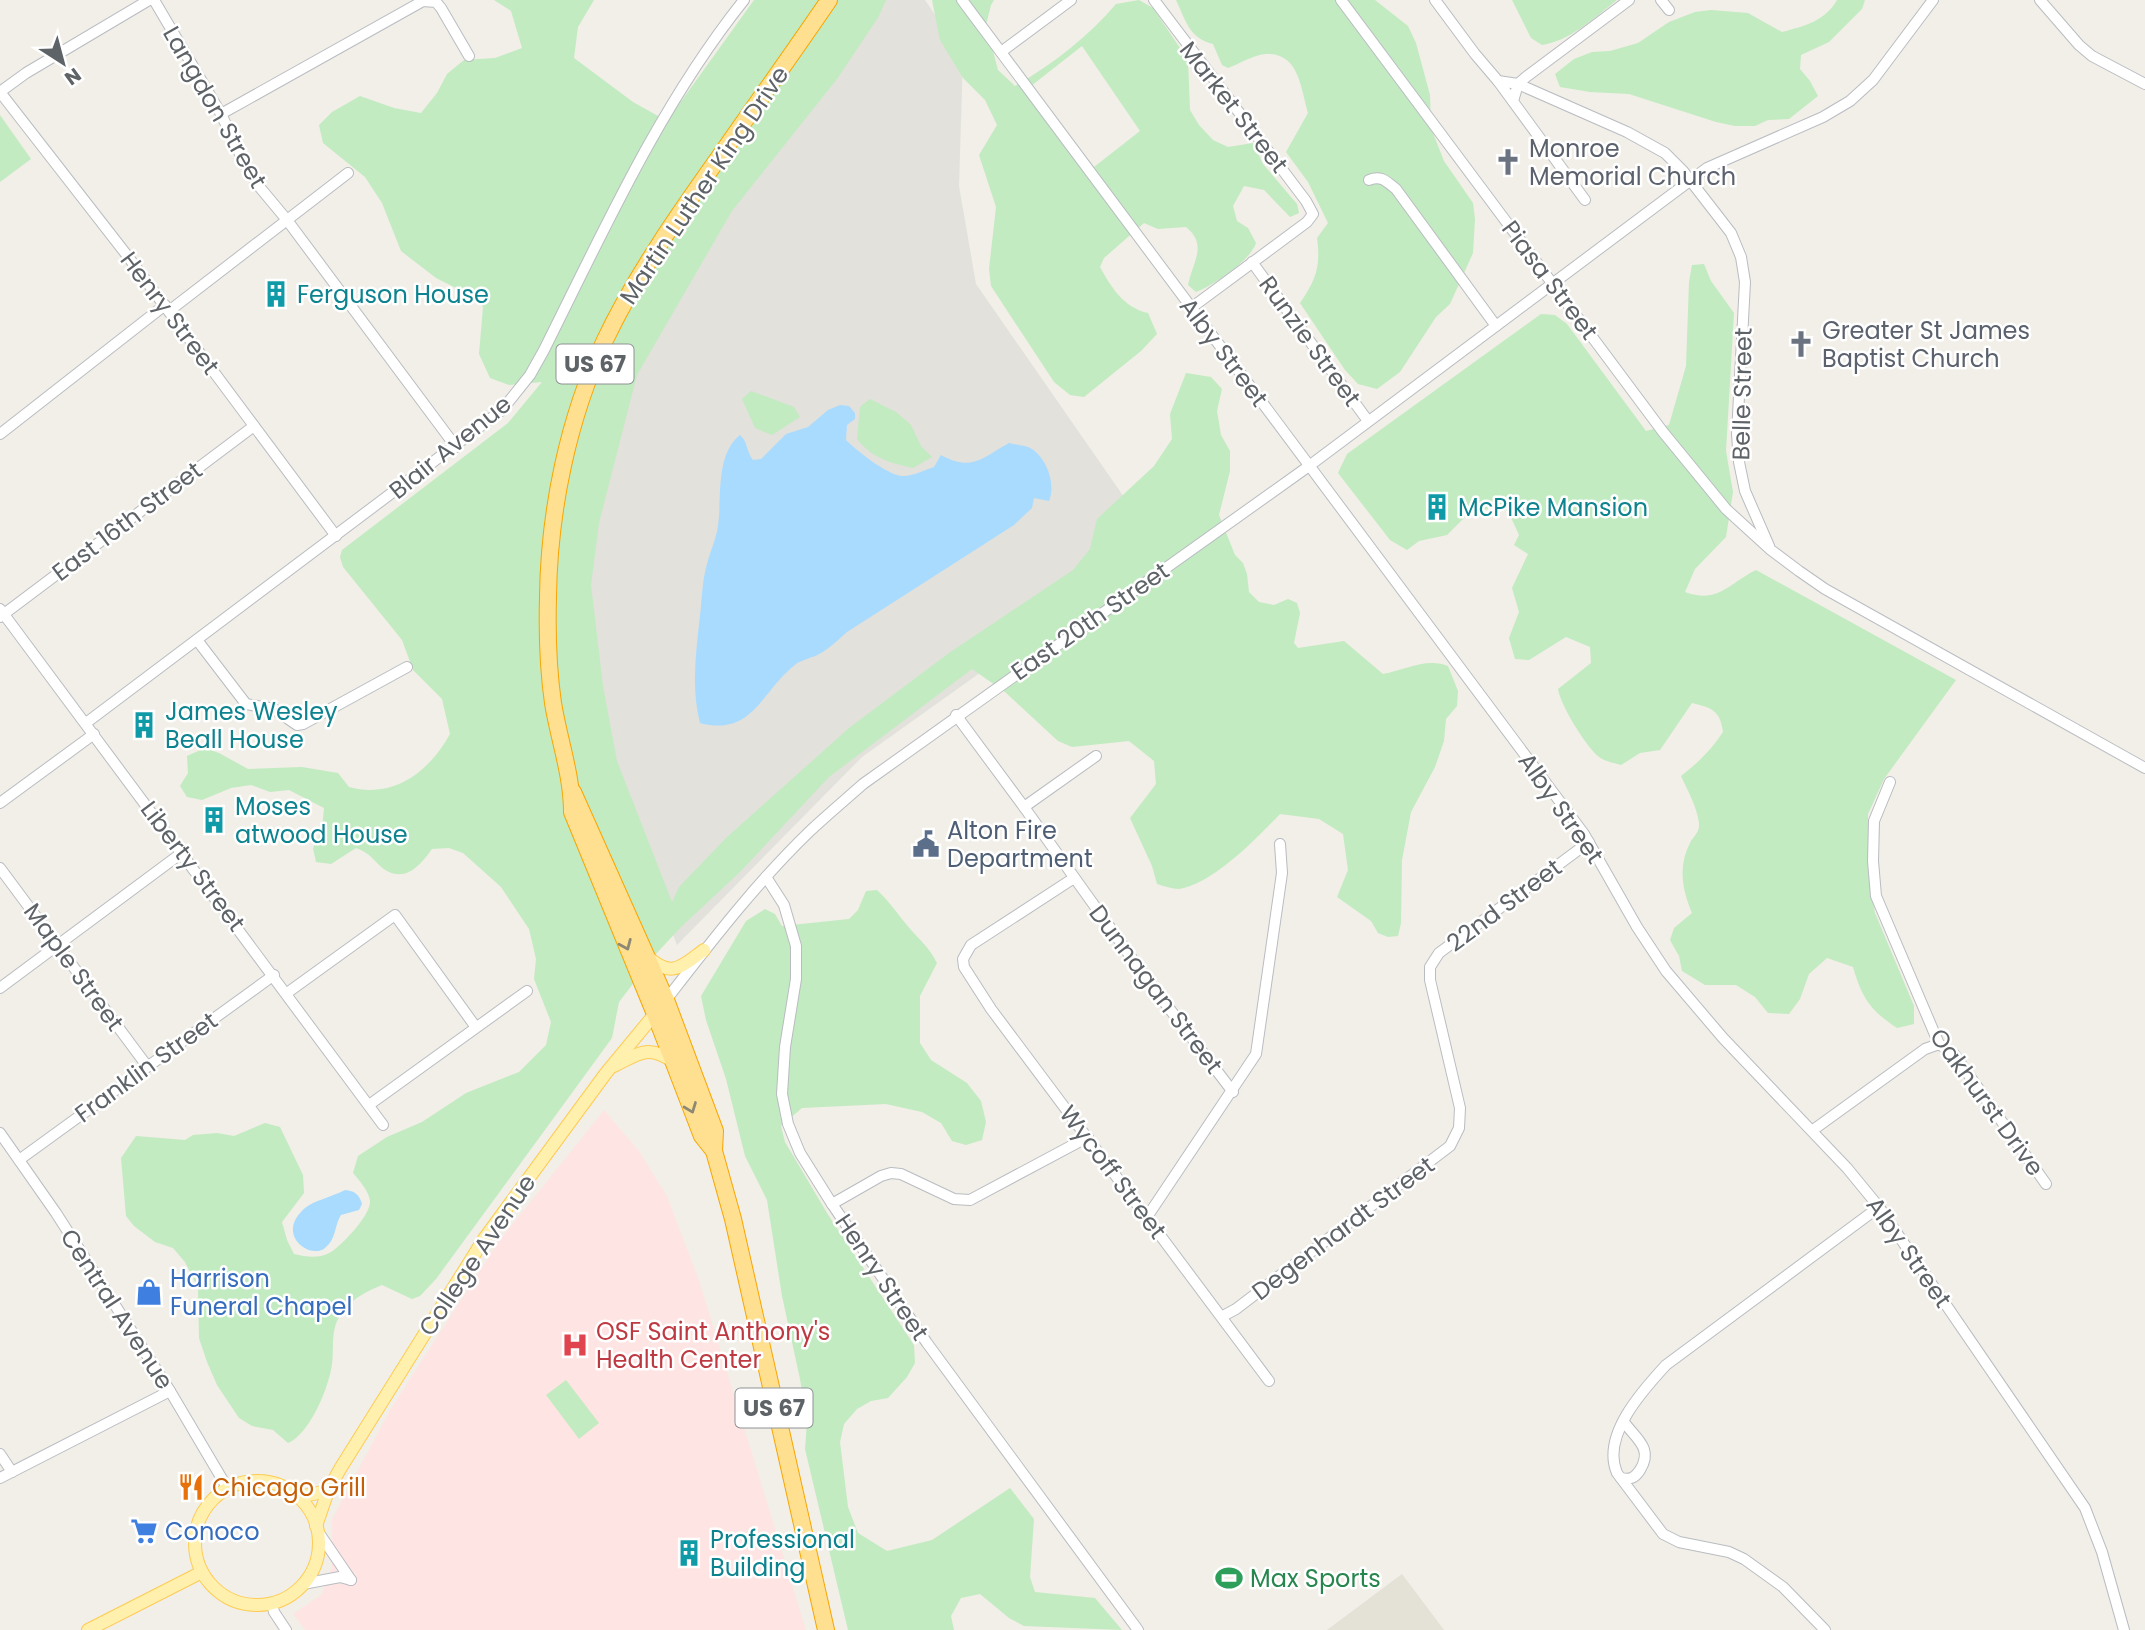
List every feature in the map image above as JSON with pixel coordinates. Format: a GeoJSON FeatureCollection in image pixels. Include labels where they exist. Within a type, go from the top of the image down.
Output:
{"type":"FeatureCollection","features":[{"type":"Feature","properties":{"kind":"highway","name":"Martin Luther King Drive"},"geometry":{"type":"LineString","coordinates":[[572,789],[552,693],[548,651],[548,596],[558,499],[577,415],[604,341],[633,288],[694,193],[829,0]]}},
{"type":"Feature","properties":{"kind":"highway","name":"US 67"},"geometry":{"type":"LineString","coordinates":[[572,789],[666,1000],[715,1131],[714,1150],[733,1219],[826,1630]]}},
{"type":"Feature","properties":{"kind":"highway","name":"US 67"},"geometry":{"type":"LineString","coordinates":[[572,789],[572,812],[702,1136],[714,1150]]}},
{"type":"Feature","properties":{"kind":"main road"},"geometry":{"type":"LineString","coordinates":[[645,955],[663,968],[673,969],[704,950]]}},
{"type":"Feature","properties":{"kind":"main road","name":"College Avenue"},"geometry":{"type":"LineString","coordinates":[[317,1528],[328,1491],[484,1239],[611,1068],[666,1000]]}},
{"type":"Feature","properties":{"kind":"main road"},"geometry":{"type":"LineString","coordinates":[[611,1068],[645,1051],[655,1051],[674,1062]]}},
{"type":"Feature","properties":{"kind":"main road"},"geometry":{"type":"LineString","coordinates":[[264,1482],[283,1487],[298,1497],[307,1507],[317,1528],[316,1559],[303,1584],[289,1596],[272,1603],[237,1602],[217,1590],[202,1572],[195,1541],[200,1520],[211,1502],[228,1489],[246,1483],[264,1482]]}},
{"type":"Feature","properties":{"kind":"main road"},"geometry":{"type":"LineString","coordinates":[[298,1497],[328,1491]]}},
{"type":"Feature","properties":{"kind":"main road"},"geometry":{"type":"LineString","coordinates":[[88,1630],[202,1572]]}},
{"type":"Feature","properties":{"kind":"street"},"geometry":{"type":"LineString","coordinates":[[0,92],[26,73],[152,0]]}},
{"type":"Feature","properties":{"kind":"street","name":"Langdon Street"},"geometry":{"type":"LineString","coordinates":[[152,0],[221,114],[257,184],[287,219],[456,447]]}},
{"type":"Feature","properties":{"kind":"street","name":"Blair Avenue"},"geometry":{"type":"LineString","coordinates":[[86,723],[502,410],[530,375],[646,149],[681,90],[744,0]]}},
{"type":"Feature","properties":{"kind":"street","name":"Alby Street"},"geometry":{"type":"LineString","coordinates":[[962,0],[1589,842],[1637,927],[1667,971],[1723,1038],[1813,1130],[1879,1208],[2085,1508],[2096,1531],[2124,1630]]}},
{"type":"Feature","properties":{"kind":"street"},"geometry":{"type":"LineString","coordinates":[[1001,52],[1071,0]]}},
{"type":"Feature","properties":{"kind":"street","name":"Market Street"},"geometry":{"type":"LineString","coordinates":[[1154,0],[1306,201],[1313,214],[1307,222],[1252,262]]}},
{"type":"Feature","properties":{"kind":"street","name":"Piasa Street"},"geometry":{"type":"LineString","coordinates":[[1341,0],[1706,486],[1735,519],[1771,550]]}},
{"type":"Feature","properties":{"kind":"street"},"geometry":{"type":"LineString","coordinates":[[1435,0],[1585,200]]}},
{"type":"Feature","properties":{"kind":"street"},"geometry":{"type":"LineString","coordinates":[[1513,101],[1518,83],[1629,0]]}},
{"type":"Feature","properties":{"kind":"street"},"geometry":{"type":"LineString","coordinates":[[1661,0],[1669,10]]}},
{"type":"Feature","properties":{"kind":"street","name":"East 20th Street"},"geometry":{"type":"LineString","coordinates":[[666,1000],[766,877],[810,831],[863,784],[956,715],[1309,466],[1707,168],[1823,117],[1850,101],[1873,80],[1933,0]]}},
{"type":"Feature","properties":{"kind":"street"},"geometry":{"type":"LineString","coordinates":[[2040,0],[2092,56],[2145,84]]}},
{"type":"Feature","properties":{"kind":"street"},"geometry":{"type":"LineString","coordinates":[[221,114],[410,6],[429,1],[436,2],[441,8],[469,56]]}},
{"type":"Feature","properties":{"kind":"street","name":"Belle Street"},"geometry":{"type":"LineString","coordinates":[[1498,81],[1518,83],[1654,146],[1675,162],[1725,222],[1741,257],[1745,282],[1737,434],[1739,462],[1745,491],[1771,550]]}},
{"type":"Feature","properties":{"kind":"street","name":"Henry Street"},"geometry":{"type":"LineString","coordinates":[[0,92],[167,308],[336,536]]}},
{"type":"Feature","properties":{"kind":"street"},"geometry":{"type":"LineString","coordinates":[[0,434],[348,173]]}},
{"type":"Feature","properties":{"kind":"street"},"geometry":{"type":"LineString","coordinates":[[1369,180],[1377,177],[1384,179],[1395,189],[1496,326]]}},
{"type":"Feature","properties":{"kind":"street"},"geometry":{"type":"LineString","coordinates":[[1191,308],[1252,262]]}},
{"type":"Feature","properties":{"kind":"street","name":"Runzie Street"},"geometry":{"type":"LineString","coordinates":[[1252,262],[1368,421]]}},
{"type":"Feature","properties":{"kind":"street","name":"East 16th Street"},"geometry":{"type":"LineString","coordinates":[[1,613],[254,426]]}},
{"type":"Feature","properties":{"kind":"street"},"geometry":{"type":"LineString","coordinates":[[1771,550],[1825,589],[2145,768]]}},
{"type":"Feature","properties":{"kind":"street","name":"Liberty Street"},"geometry":{"type":"LineString","coordinates":[[1,613],[183,852],[383,1125]]}},
{"type":"Feature","properties":{"kind":"street"},"geometry":{"type":"LineString","coordinates":[[197,640],[246,704],[274,709],[297,725],[407,667]]}},
{"type":"Feature","properties":{"kind":"street","name":"Dunnagan Street"},"geometry":{"type":"LineString","coordinates":[[956,715],[1146,978],[1233,1092]]}},
{"type":"Feature","properties":{"kind":"street"},"geometry":{"type":"LineString","coordinates":[[0,803],[94,734]]}},
{"type":"Feature","properties":{"kind":"street"},"geometry":{"type":"LineString","coordinates":[[1024,807],[1096,756]]}},
{"type":"Feature","properties":{"kind":"street","name":"Oakhurst Drive"},"geometry":{"type":"LineString","coordinates":[[1890,782],[1874,821],[1876,896],[1939,1044],[1954,1054],[2046,1184]]}},
{"type":"Feature","properties":{"kind":"street","name":"22nd Street"},"geometry":{"type":"LineString","coordinates":[[1458,1133],[1458,1096],[1429,974],[1434,961],[1455,940],[1589,842]]}},
{"type":"Feature","properties":{"kind":"street"},"geometry":{"type":"LineString","coordinates":[[1147,1217],[1233,1092],[1251,1064],[1259,1044],[1282,873],[1280,844]]}},
{"type":"Feature","properties":{"kind":"street"},"geometry":{"type":"LineString","coordinates":[[0,988],[183,852]]}},
{"type":"Feature","properties":{"kind":"street","name":"Maple Street"},"geometry":{"type":"LineString","coordinates":[[0,868],[147,1066]]}},
{"type":"Feature","properties":{"kind":"street","name":"Henry Street"},"geometry":{"type":"LineString","coordinates":[[766,877],[784,905],[792,928],[797,957],[782,1078],[783,1108],[800,1153],[927,1343],[1138,1630]]}},
{"type":"Feature","properties":{"kind":"street","name":"Wycoff Street"},"geometry":{"type":"LineString","coordinates":[[1074,878],[971,946],[963,959],[967,974],[1269,1381]]}},
{"type":"Feature","properties":{"kind":"street"},"geometry":{"type":"LineString","coordinates":[[287,993],[396,915],[475,1026]]}},
{"type":"Feature","properties":{"kind":"street","name":"Franklin Street"},"geometry":{"type":"LineString","coordinates":[[19,1160],[274,975]]}},
{"type":"Feature","properties":{"kind":"street"},"geometry":{"type":"LineString","coordinates":[[369,1105],[527,991]]}},
{"type":"Feature","properties":{"kind":"street"},"geometry":{"type":"LineString","coordinates":[[1813,1130],[1925,1049],[1939,1044]]}},
{"type":"Feature","properties":{"kind":"street","name":"Central Avenue"},"geometry":{"type":"LineString","coordinates":[[0,1133],[170,1391],[228,1489]]}},
{"type":"Feature","properties":{"kind":"street","name":"Degenhardt Street"},"geometry":{"type":"LineString","coordinates":[[1223,1316],[1247,1301],[1438,1156],[1450,1146],[1458,1133]]}},
{"type":"Feature","properties":{"kind":"street"},"geometry":{"type":"LineString","coordinates":[[832,1204],[891,1173],[901,1174],[954,1199],[970,1199],[1088,1137]]}},
{"type":"Feature","properties":{"kind":"street"},"geometry":{"type":"LineString","coordinates":[[0,1156],[10,1148]]}},
{"type":"Feature","properties":{"kind":"street"},"geometry":{"type":"LineString","coordinates":[[1825,1630],[1783,1587],[1744,1559],[1729,1552],[1679,1542],[1663,1534],[1621,1478],[1613,1464],[1613,1454],[1624,1422],[1653,1379],[1666,1365],[1879,1208]]}},
{"type":"Feature","properties":{"kind":"street"},"geometry":{"type":"LineString","coordinates":[[0,1478],[170,1391]]}},
{"type":"Feature","properties":{"kind":"street"},"geometry":{"type":"LineString","coordinates":[[1621,1478],[1628,1480],[1634,1477],[1646,1454],[1640,1439],[1624,1422]]}},
{"type":"Feature","properties":{"kind":"street"},"geometry":{"type":"LineString","coordinates":[[0,1454],[12,1472]]}},
{"type":"Feature","properties":{"kind":"street"},"geometry":{"type":"LineString","coordinates":[[303,1584],[340,1577],[351,1580],[317,1528]]}},
{"type":"Feature","properties":{"kind":"street"},"geometry":{"type":"LineString","coordinates":[[272,1603],[274,1612],[286,1630]]}},
{"type":"Feature","properties":{"kind":"shaded area"},"geometry":{"type":"Polygon","coordinates":[[[865,0],[925,0],[963,56],[959,186],[976,284],[1158,546],[862,757],[677,945],[606,761],[583,566],[622,375],[865,0]]]}},
{"type":"Feature","properties":{"kind":"shaded area","name":"OSF Saint Anthony's Health Center"},"geometry":{"type":"Polygon","coordinates":[[[604,1110],[639,1151],[667,1196],[699,1280],[806,1630],[305,1630],[293,1614],[322,1594],[332,1566],[332,1519],[390,1410],[499,1241],[604,1110]]]}},
{"type":"Feature","properties":{"kind":"shaded area"},"geometry":{"type":"Polygon","coordinates":[[[1402,1574],[1444,1630],[1327,1630],[1402,1574]]]}},
{"type":"Feature","properties":{"kind":"green space"},"geometry":{"type":"Polygon","coordinates":[[[494,0],[594,0],[578,27],[574,58],[633,102],[667,121],[754,0],[886,0],[879,16],[837,79],[732,211],[637,375],[599,523],[591,585],[603,686],[617,761],[672,902],[679,887],[726,838],[849,728],[949,653],[1073,570],[1090,549],[1097,519],[1154,466],[1172,439],[1170,414],[1186,373],[1211,377],[1222,389],[1217,411],[1221,435],[1230,451],[1230,471],[1219,515],[1235,555],[1243,563],[1249,592],[1259,602],[1274,605],[1288,599],[1297,603],[1300,613],[1294,643],[1298,648],[1344,641],[1383,674],[1432,663],[1448,666],[1458,691],[1457,706],[1446,719],[1444,741],[1435,767],[1411,812],[1402,860],[1401,923],[1398,936],[1388,937],[1378,933],[1371,921],[1337,897],[1348,870],[1343,834],[1319,819],[1280,814],[1234,859],[1206,879],[1179,889],[1157,884],[1152,866],[1130,818],[1156,784],[1154,761],[1129,741],[1072,747],[1058,741],[1005,692],[972,669],[829,777],[741,871],[655,955],[619,1002],[612,1038],[436,1279],[420,1296],[412,1299],[382,1285],[356,1298],[341,1314],[335,1326],[332,1364],[323,1397],[304,1430],[288,1443],[273,1430],[252,1426],[239,1418],[217,1385],[199,1338],[198,1288],[185,1262],[173,1248],[155,1242],[134,1226],[126,1216],[121,1158],[136,1136],[185,1140],[193,1135],[217,1133],[234,1136],[265,1123],[280,1127],[303,1175],[304,1193],[282,1222],[287,1240],[294,1254],[322,1256],[342,1243],[369,1207],[368,1193],[353,1173],[358,1156],[387,1137],[422,1122],[466,1093],[519,1072],[546,1045],[551,1022],[534,979],[536,959],[529,929],[501,887],[463,853],[449,848],[432,849],[419,865],[401,874],[387,871],[356,848],[331,864],[316,862],[313,848],[322,830],[324,808],[289,790],[270,792],[251,785],[231,788],[202,800],[187,797],[180,786],[188,773],[187,756],[205,748],[248,769],[302,767],[338,773],[349,787],[381,789],[395,786],[421,771],[450,734],[442,699],[413,670],[402,640],[343,567],[340,557],[342,550],[508,423],[542,382],[509,385],[490,378],[479,354],[483,307],[472,296],[436,278],[401,251],[382,203],[365,177],[323,143],[319,125],[332,112],[360,96],[394,108],[421,113],[437,93],[447,74],[464,60],[495,58],[522,48],[511,11],[494,0]]]}},
{"type":"Feature","properties":{"kind":"green space"},"geometry":{"type":"Polygon","coordinates":[[[932,0],[994,0],[986,25],[998,70],[1015,86],[1069,49],[1094,28],[1116,4],[1139,0],[1153,8],[1188,60],[1190,110],[1199,125],[1213,140],[1228,147],[1253,143],[1263,164],[1297,204],[1299,213],[1290,217],[1264,190],[1244,186],[1233,206],[1237,221],[1248,228],[1256,243],[1247,257],[1231,272],[1196,292],[1188,285],[1198,247],[1193,234],[1186,227],[1158,229],[1144,223],[1104,258],[1100,267],[1125,302],[1148,313],[1157,334],[1141,351],[1084,397],[1070,395],[1054,382],[991,286],[989,269],[996,207],[979,155],[997,125],[985,100],[963,78],[940,40],[932,0]],[[1082,46],[1031,86],[1094,167],[1140,131],[1082,46]]]}},
{"type":"Feature","properties":{"kind":"green space"},"geometry":{"type":"Polygon","coordinates":[[[1176,0],[1375,0],[1408,26],[1416,43],[1430,95],[1431,128],[1444,161],[1473,203],[1473,253],[1450,304],[1436,317],[1400,372],[1377,389],[1358,384],[1345,370],[1300,303],[1316,272],[1317,238],[1328,223],[1308,182],[1286,152],[1308,113],[1297,74],[1286,59],[1277,55],[1257,56],[1228,68],[1222,65],[1213,44],[1198,38],[1189,28],[1176,0]]]}},
{"type":"Feature","properties":{"kind":"green space"},"geometry":{"type":"Polygon","coordinates":[[[1512,0],[1617,0],[1562,39],[1542,45],[1531,38],[1512,0]]]}},
{"type":"Feature","properties":{"kind":"green space"},"geometry":{"type":"Polygon","coordinates":[[[1837,0],[1865,0],[1862,9],[1829,42],[1801,55],[1800,69],[1818,96],[1789,119],[1768,120],[1755,126],[1735,126],[1629,94],[1560,87],[1555,74],[1574,59],[1592,52],[1610,51],[1638,43],[1669,22],[1695,12],[1711,10],[1748,13],[1782,32],[1820,18],[1837,0]]]}},
{"type":"Feature","properties":{"kind":"green space"},"geometry":{"type":"Polygon","coordinates":[[[0,115],[31,159],[0,182],[0,115]]]}},
{"type":"Feature","properties":{"kind":"green space"},"geometry":{"type":"Polygon","coordinates":[[[1704,264],[1711,281],[1734,313],[1726,451],[1733,492],[1726,537],[1695,569],[1685,592],[1706,596],[1715,594],[1756,570],[1956,680],[1884,779],[1868,814],[1868,873],[1875,913],[1914,1006],[1914,1024],[1897,1028],[1868,1002],[1853,967],[1827,958],[1809,974],[1800,999],[1789,1014],[1768,1013],[1755,997],[1736,985],[1705,985],[1682,971],[1679,956],[1670,940],[1674,928],[1692,913],[1684,887],[1683,869],[1686,852],[1699,826],[1694,805],[1681,776],[1704,756],[1723,732],[1717,714],[1692,703],[1660,750],[1640,753],[1621,765],[1601,758],[1574,725],[1558,689],[1591,663],[1590,647],[1566,637],[1529,660],[1515,659],[1509,638],[1519,612],[1512,588],[1528,554],[1514,545],[1519,535],[1508,511],[1495,508],[1470,512],[1447,535],[1419,541],[1407,550],[1390,540],[1338,473],[1347,454],[1541,314],[1555,315],[1567,324],[1646,431],[1669,425],[1686,366],[1692,265],[1704,264]]]}},
{"type":"Feature","properties":{"kind":"green space"},"geometry":{"type":"Polygon","coordinates":[[[751,391],[794,407],[800,417],[772,435],[755,428],[742,399],[751,391]]]}},
{"type":"Feature","properties":{"kind":"green space"},"geometry":{"type":"Polygon","coordinates":[[[870,399],[896,412],[911,425],[921,446],[932,457],[913,468],[882,459],[869,451],[857,439],[860,407],[870,399]]]}},
{"type":"Feature","properties":{"kind":"green space"},"geometry":{"type":"Polygon","coordinates":[[[877,890],[937,963],[920,996],[920,1043],[931,1060],[967,1083],[981,1101],[986,1122],[982,1140],[966,1145],[952,1141],[941,1123],[922,1112],[886,1104],[802,1108],[781,1126],[785,1142],[827,1213],[914,1345],[915,1363],[907,1377],[888,1398],[871,1401],[857,1409],[844,1424],[840,1442],[848,1507],[858,1533],[887,1551],[932,1540],[1010,1488],[1034,1519],[1030,1577],[1035,1592],[1095,1598],[1122,1630],[1024,1626],[1009,1618],[980,1594],[961,1598],[951,1616],[954,1630],[848,1630],[805,1449],[807,1422],[782,1296],[767,1200],[745,1156],[701,996],[746,921],[765,909],[775,914],[782,926],[849,919],[858,910],[866,891],[877,890]]]}},
{"type":"Feature","properties":{"kind":"green space"},"geometry":{"type":"Polygon","coordinates":[[[566,1380],[599,1423],[579,1439],[546,1395],[566,1380]]]}},
{"type":"Feature","properties":{"kind":"water"},"geometry":{"type":"Polygon","coordinates":[[[840,405],[849,406],[855,413],[855,419],[847,425],[846,440],[864,456],[896,475],[914,474],[934,467],[941,455],[969,463],[984,458],[1009,443],[1030,448],[1042,459],[1051,480],[1049,501],[1034,498],[1032,508],[1014,525],[847,632],[818,655],[796,664],[744,718],[718,726],[700,723],[695,683],[697,643],[704,580],[718,526],[721,477],[727,454],[740,435],[753,460],[761,459],[786,434],[808,427],[828,410],[840,405]]]}},
{"type":"Feature","properties":{"kind":"water"},"geometry":{"type":"Polygon","coordinates":[[[345,1190],[358,1195],[362,1204],[359,1210],[341,1215],[332,1240],[325,1248],[312,1251],[304,1248],[294,1236],[296,1218],[309,1205],[345,1190]]]}},
{"type":"Feature","properties":{"kind":"place","name":"Monroe Memorial Church"},"geometry":{"type":"Point","coordinates":[1508,162]}},
{"type":"Feature","properties":{"kind":"place","name":"Ferguson House"},"geometry":{"type":"Point","coordinates":[276,294]}},
{"type":"Feature","properties":{"kind":"place","name":"Greater St James Baptist Church"},"geometry":{"type":"Point","coordinates":[1801,344]}},
{"type":"Feature","properties":{"kind":"place","name":"McPike Mansion"},"geometry":{"type":"Point","coordinates":[1437,507]}},
{"type":"Feature","properties":{"kind":"place","name":"James Wesley Beall House"},"geometry":{"type":"Point","coordinates":[144,725]}},
{"type":"Feature","properties":{"kind":"place","name":"Moses atwood House"},"geometry":{"type":"Point","coordinates":[214,820]}},
{"type":"Feature","properties":{"kind":"place","name":"Alton Fire Department"},"geometry":{"type":"Point","coordinates":[926,844]}},
{"type":"Feature","properties":{"kind":"place","name":"Harrison Funeral Chapel"},"geometry":{"type":"Point","coordinates":[149,1292]}},
{"type":"Feature","properties":{"kind":"place","name":"OSF Saint Anthony's Health Center"},"geometry":{"type":"Point","coordinates":[575,1345]}},
{"type":"Feature","properties":{"kind":"place","name":"Chicago Grill"},"geometry":{"type":"Point","coordinates":[191,1487]}},
{"type":"Feature","properties":{"kind":"place","name":"Conoco"},"geometry":{"type":"Point","coordinates":[144,1531]}},
{"type":"Feature","properties":{"kind":"place","name":"Professional Building"},"geometry":{"type":"Point","coordinates":[689,1553]}},
{"type":"Feature","properties":{"kind":"place","name":"Max Sports"},"geometry":{"type":"Point","coordinates":[1229,1578]}}]}
